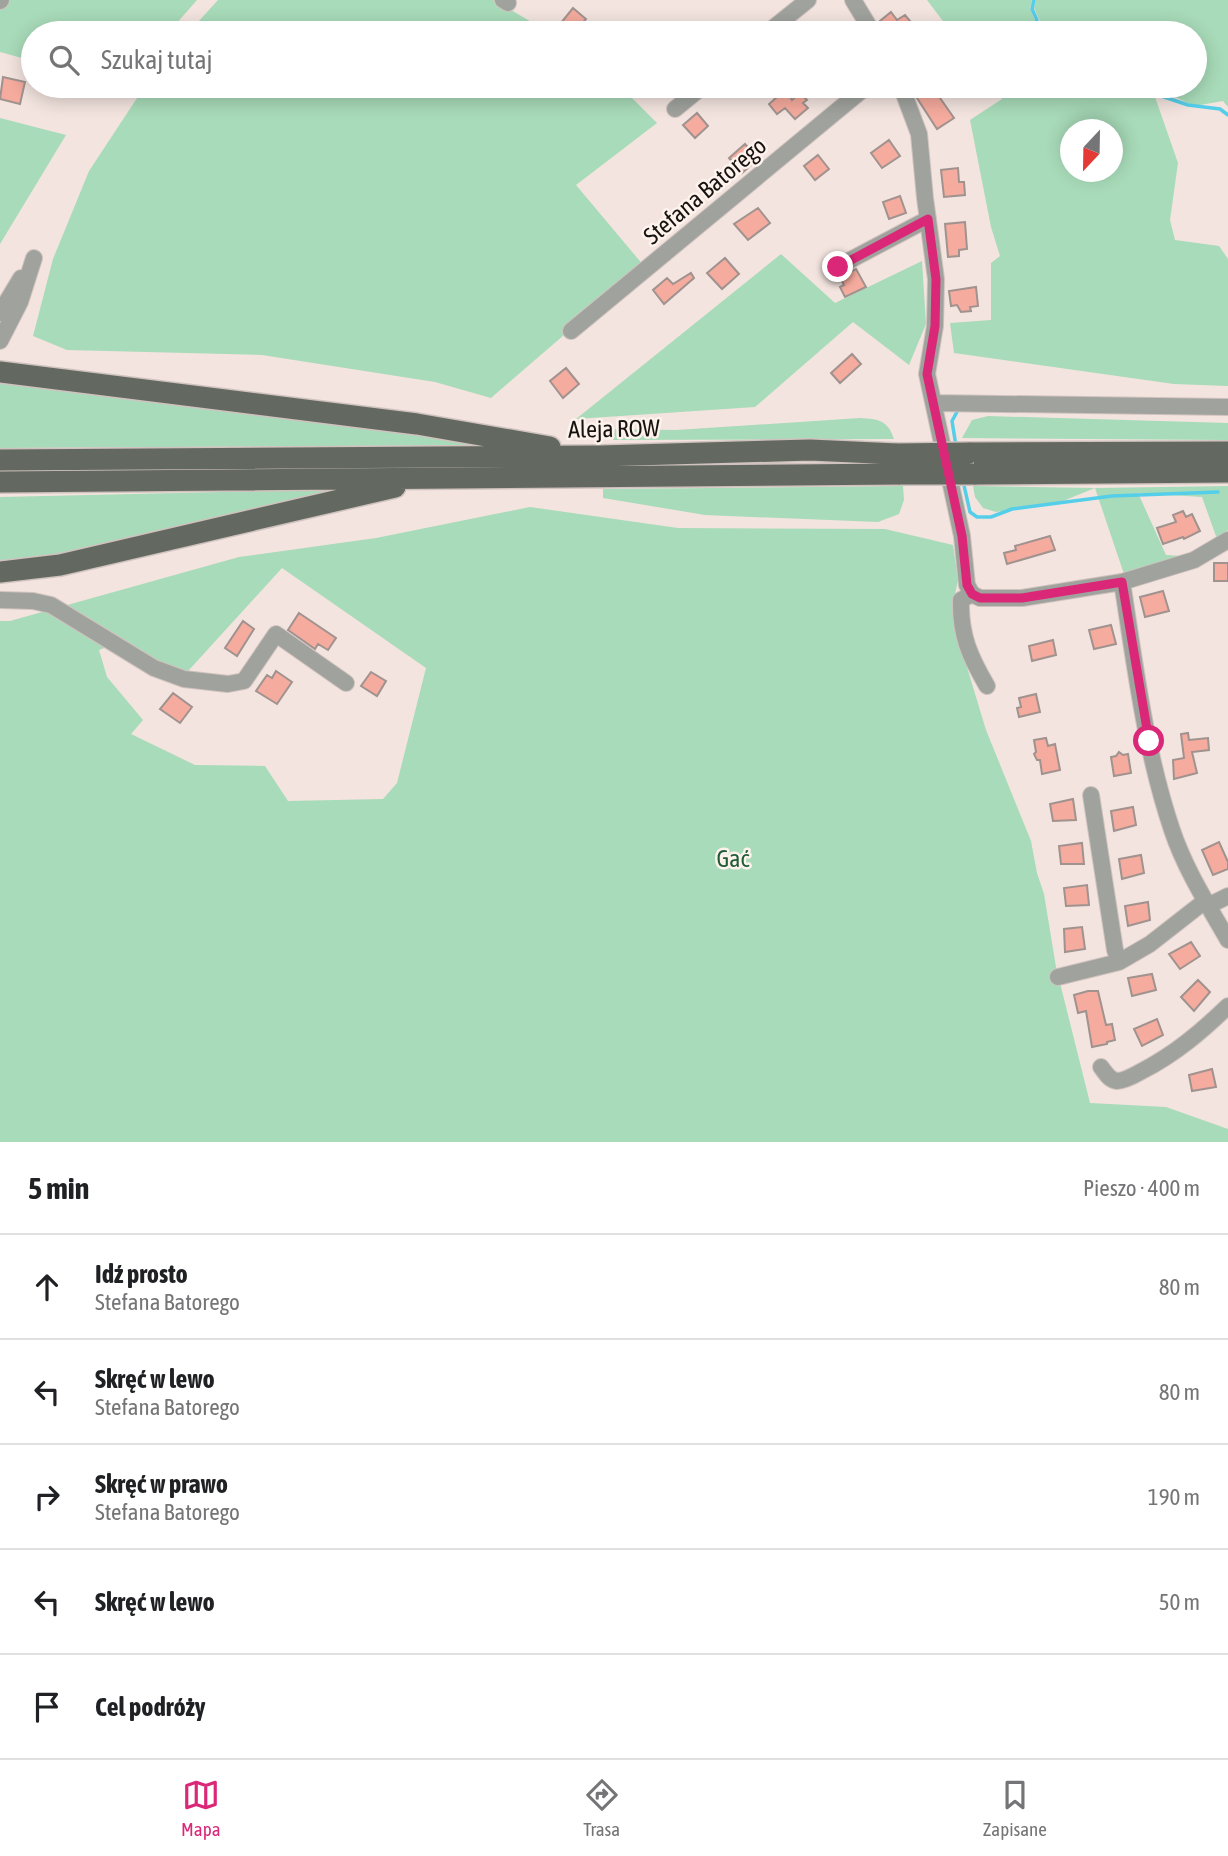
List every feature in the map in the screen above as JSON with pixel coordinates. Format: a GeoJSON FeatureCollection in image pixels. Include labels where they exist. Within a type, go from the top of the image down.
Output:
{"type":"FeatureCollection","features":[{"type":"Feature","properties":{"kind":"main road"},"geometry":{"type":"LineString","coordinates":[[0,372],[417,424],[600,456]]}},
{"type":"Feature","properties":{"kind":"main road","name":"Aleja ROW"},"geometry":{"type":"LineString","coordinates":[[0,460],[600,456],[810,450],[899,464]]}},
{"type":"Feature","properties":{"kind":"main road","name":"Aleja ROW"},"geometry":{"type":"LineString","coordinates":[[0,482],[432,479],[972,463],[1228,452]]}},
{"type":"Feature","properties":{"kind":"main road","name":"Aleja ROW"},"geometry":{"type":"LineString","coordinates":[[972,463],[1228,472]]}},
{"type":"Feature","properties":{"kind":"main road"},"geometry":{"type":"LineString","coordinates":[[0,572],[60,565],[432,479]]}},
{"type":"Feature","properties":{"kind":"street"},"geometry":{"type":"LineString","coordinates":[[782,21],[808,0]]}},
{"type":"Feature","properties":{"kind":"street"},"geometry":{"type":"LineString","coordinates":[[853,0],[866,21]]}},
{"type":"Feature","properties":{"kind":"street"},"geometry":{"type":"LineString","coordinates":[[675,109],[688,98]]}},
{"type":"Feature","properties":{"kind":"street","name":"Stefana Batorego"},"geometry":{"type":"LineString","coordinates":[[571,331],[853,98]]}},
{"type":"Feature","properties":{"kind":"street"},"geometry":{"type":"LineString","coordinates":[[906,98],[919,134],[936,279],[935,326],[927,374],[962,536],[967,585],[972,594],[980,598],[1022,598],[1122,582],[1194,560],[1228,540]]}},
{"type":"Feature","properties":{"kind":"street"},"geometry":{"type":"LineString","coordinates":[[838,267],[928,219]]}},
{"type":"Feature","properties":{"kind":"street"},"geometry":{"type":"LineString","coordinates":[[0,313],[34,258],[20,302],[0,341]]}},
{"type":"Feature","properties":{"kind":"street"},"geometry":{"type":"LineString","coordinates":[[934,403],[1228,407]]}},
{"type":"Feature","properties":{"kind":"street"},"geometry":{"type":"LineString","coordinates":[[1122,582],[1140,695],[1172,831],[1228,940]]}},
{"type":"Feature","properties":{"kind":"street"},"geometry":{"type":"LineString","coordinates":[[972,594],[961,600],[961,620],[970,657],[987,686]]}},
{"type":"Feature","properties":{"kind":"street"},"geometry":{"type":"LineString","coordinates":[[0,600],[33,601],[51,605],[144,662],[184,679],[240,683],[276,634],[346,683]]}},
{"type":"Feature","properties":{"kind":"street"},"geometry":{"type":"LineString","coordinates":[[1091,795],[1119,962]]}},
{"type":"Feature","properties":{"kind":"street"},"geometry":{"type":"LineString","coordinates":[[1058,977],[1119,962],[1150,944],[1207,903],[1228,896]]}},
{"type":"Feature","properties":{"kind":"street"},"geometry":{"type":"LineString","coordinates":[[1101,1067],[1112,1080],[1131,1077],[1190,1042],[1228,1006]]}},
{"type":"Feature","properties":{"kind":"green space"},"geometry":{"type":"Polygon","coordinates":[[[9,0],[197,0],[179,21],[21,21],[21,58],[0,52],[0,10],[9,0]]]}},
{"type":"Feature","properties":{"kind":"green space"},"geometry":{"type":"Polygon","coordinates":[[[218,0],[494,0],[530,21],[199,21],[218,0]]]}},
{"type":"Feature","properties":{"kind":"green space"},"geometry":{"type":"Polygon","coordinates":[[[927,0],[1032,0],[1030,9],[1035,20],[1034,21],[943,21],[927,0]]]}},
{"type":"Feature","properties":{"kind":"green space"},"geometry":{"type":"Polygon","coordinates":[[[1036,0],[1228,0],[1228,107],[1223,101],[1194,106],[1177,98],[1207,98],[1207,21],[1040,21],[1034,8],[1036,0]]]}},
{"type":"Feature","properties":{"kind":"green space"},"geometry":{"type":"Polygon","coordinates":[[[137,98],[632,98],[657,123],[576,185],[644,266],[491,398],[435,382],[262,355],[67,350],[33,336],[53,259],[89,171],[137,98]]]}},
{"type":"Feature","properties":{"kind":"green space"},"geometry":{"type":"Polygon","coordinates":[[[1001,98],[1155,98],[1178,163],[1170,220],[1175,240],[1219,246],[1228,259],[1228,386],[1174,384],[954,353],[950,323],[991,320],[991,263],[1000,256],[991,227],[970,120],[1001,98]]]}},
{"type":"Feature","properties":{"kind":"green space"},"geometry":{"type":"Polygon","coordinates":[[[0,118],[66,135],[0,244],[0,118]]]}},
{"type":"Feature","properties":{"kind":"green space"},"geometry":{"type":"Polygon","coordinates":[[[781,254],[835,303],[922,261],[926,324],[909,365],[853,322],[755,407],[576,419],[781,254]]]}},
{"type":"Feature","properties":{"kind":"green space"},"geometry":{"type":"Polygon","coordinates":[[[0,381],[518,445],[0,448],[0,381]]]}},
{"type":"Feature","properties":{"kind":"green space"},"geometry":{"type":"Polygon","coordinates":[[[988,416],[1228,423],[1228,440],[962,438],[972,420],[988,416]]]}},
{"type":"Feature","properties":{"kind":"green space"},"geometry":{"type":"Polygon","coordinates":[[[860,418],[885,424],[894,439],[613,440],[615,429],[676,430],[860,418]]]}},
{"type":"Feature","properties":{"kind":"green space"},"geometry":{"type":"Polygon","coordinates":[[[903,486],[904,500],[899,514],[878,522],[705,515],[603,498],[603,489],[903,486]]]}},
{"type":"Feature","properties":{"kind":"green space"},"geometry":{"type":"Polygon","coordinates":[[[973,486],[1095,488],[1058,503],[996,512],[983,508],[975,497],[973,486]]]}},
{"type":"Feature","properties":{"kind":"green space"},"geometry":{"type":"Polygon","coordinates":[[[1228,486],[1228,530],[1217,539],[1202,497],[1138,493],[1166,555],[1183,556],[1124,574],[1095,488],[1228,486]]]}},
{"type":"Feature","properties":{"kind":"green space"},"geometry":{"type":"Polygon","coordinates":[[[353,489],[84,552],[0,565],[0,497],[353,489]]]}},
{"type":"Feature","properties":{"kind":"green space","name":"Gać"},"geometry":{"type":"Polygon","coordinates":[[[530,507],[678,528],[885,529],[953,545],[958,580],[953,604],[963,654],[986,730],[1031,841],[1044,894],[1056,967],[1090,1103],[1166,1107],[1228,1129],[1228,1142],[0,1142],[0,621],[10,621],[239,557],[376,538],[530,507]],[[282,568],[178,682],[107,647],[99,650],[107,677],[143,720],[131,734],[195,765],[265,766],[288,801],[383,799],[397,783],[426,668],[282,568]]]}},
{"type":"Feature","properties":{"kind":"building"},"geometry":{"type":"Polygon","coordinates":[[[573,8],[586,19],[584,21],[562,21],[573,8]]]}},
{"type":"Feature","properties":{"kind":"building"},"geometry":{"type":"Polygon","coordinates":[[[891,12],[897,20],[905,15],[910,21],[880,21],[891,12]]]}},
{"type":"Feature","properties":{"kind":"building"},"geometry":{"type":"Polygon","coordinates":[[[3,77],[21,81],[20,104],[0,99],[3,77]]]}},
{"type":"Feature","properties":{"kind":"building"},"geometry":{"type":"Polygon","coordinates":[[[776,98],[805,98],[807,100],[803,103],[808,108],[795,119],[785,108],[777,114],[769,104],[776,98]]]}},
{"type":"Feature","properties":{"kind":"building"},"geometry":{"type":"Polygon","coordinates":[[[917,98],[940,98],[954,118],[937,129],[917,98]]]}},
{"type":"Feature","properties":{"kind":"building"},"geometry":{"type":"Polygon","coordinates":[[[697,113],[708,126],[695,138],[683,125],[697,113]]]}},
{"type":"Feature","properties":{"kind":"building"},"geometry":{"type":"Polygon","coordinates":[[[889,140],[900,156],[882,168],[871,153],[889,140]]]}},
{"type":"Feature","properties":{"kind":"building"},"geometry":{"type":"Polygon","coordinates":[[[745,144],[758,159],[742,173],[729,158],[745,144]]]}},
{"type":"Feature","properties":{"kind":"building"},"geometry":{"type":"Polygon","coordinates":[[[818,155],[829,169],[815,180],[804,166],[818,155]]]}},
{"type":"Feature","properties":{"kind":"building"},"geometry":{"type":"Polygon","coordinates":[[[958,168],[959,182],[964,182],[965,195],[944,197],[941,170],[958,168]]]}},
{"type":"Feature","properties":{"kind":"building"},"geometry":{"type":"Polygon","coordinates":[[[900,196],[906,213],[889,219],[883,202],[900,196]]]}},
{"type":"Feature","properties":{"kind":"building"},"geometry":{"type":"Polygon","coordinates":[[[758,208],[770,223],[748,240],[734,224],[758,208]]]}},
{"type":"Feature","properties":{"kind":"building"},"geometry":{"type":"Polygon","coordinates":[[[965,222],[967,249],[959,250],[959,256],[948,257],[945,224],[965,222]]]}},
{"type":"Feature","properties":{"kind":"building"},"geometry":{"type":"Polygon","coordinates":[[[725,258],[739,274],[722,289],[707,273],[725,258]]]}},
{"type":"Feature","properties":{"kind":"building"},"geometry":{"type":"Polygon","coordinates":[[[856,269],[866,287],[845,297],[840,287],[844,285],[840,277],[856,269]]]}},
{"type":"Feature","properties":{"kind":"building"},"geometry":{"type":"Polygon","coordinates":[[[691,273],[694,278],[664,304],[653,290],[667,278],[673,284],[691,273]]]}},
{"type":"Feature","properties":{"kind":"building"},"geometry":{"type":"Polygon","coordinates":[[[976,287],[978,306],[970,307],[971,311],[961,312],[957,305],[951,306],[949,291],[976,287]]]}},
{"type":"Feature","properties":{"kind":"building"},"geometry":{"type":"Polygon","coordinates":[[[852,354],[861,364],[840,383],[831,373],[852,354]]]}},
{"type":"Feature","properties":{"kind":"building"},"geometry":{"type":"Polygon","coordinates":[[[566,368],[579,384],[563,398],[550,381],[566,368]]]}},
{"type":"Feature","properties":{"kind":"building"},"geometry":{"type":"Polygon","coordinates":[[[1183,511],[1186,517],[1192,514],[1200,531],[1184,539],[1183,537],[1163,544],[1157,528],[1176,522],[1173,515],[1183,511]]]}},
{"type":"Feature","properties":{"kind":"building"},"geometry":{"type":"Polygon","coordinates":[[[1050,536],[1055,550],[1007,564],[1004,553],[1016,550],[1015,546],[1050,536]]]}},
{"type":"Feature","properties":{"kind":"building"},"geometry":{"type":"Polygon","coordinates":[[[1214,563],[1228,563],[1228,581],[1214,581],[1214,563]]]}},
{"type":"Feature","properties":{"kind":"building"},"geometry":{"type":"Polygon","coordinates":[[[1163,591],[1169,611],[1145,617],[1140,597],[1163,591]]]}},
{"type":"Feature","properties":{"kind":"building"},"geometry":{"type":"Polygon","coordinates":[[[299,613],[336,638],[328,650],[318,644],[315,649],[288,630],[299,613]]]}},
{"type":"Feature","properties":{"kind":"building"},"geometry":{"type":"Polygon","coordinates":[[[243,621],[254,629],[237,656],[225,648],[243,621]]]}},
{"type":"Feature","properties":{"kind":"building"},"geometry":{"type":"Polygon","coordinates":[[[1111,625],[1116,644],[1094,649],[1089,630],[1111,625]]]}},
{"type":"Feature","properties":{"kind":"building"},"geometry":{"type":"Polygon","coordinates":[[[1053,640],[1056,655],[1032,661],[1029,646],[1053,640]]]}},
{"type":"Feature","properties":{"kind":"building"},"geometry":{"type":"Polygon","coordinates":[[[276,671],[292,682],[277,704],[256,691],[267,675],[272,678],[276,671]]]}},
{"type":"Feature","properties":{"kind":"building"},"geometry":{"type":"Polygon","coordinates":[[[371,672],[386,681],[377,696],[361,686],[371,672]]]}},
{"type":"Feature","properties":{"kind":"building"},"geometry":{"type":"Polygon","coordinates":[[[173,693],[192,707],[180,723],[160,709],[173,693]]]}},
{"type":"Feature","properties":{"kind":"building"},"geometry":{"type":"Polygon","coordinates":[[[1036,694],[1040,712],[1019,717],[1019,698],[1036,694]]]}},
{"type":"Feature","properties":{"kind":"building"},"geometry":{"type":"Polygon","coordinates":[[[1188,733],[1189,740],[1208,738],[1209,750],[1192,752],[1197,773],[1174,779],[1173,760],[1184,758],[1181,734],[1188,733]]]}},
{"type":"Feature","properties":{"kind":"building"},"geometry":{"type":"Polygon","coordinates":[[[1046,738],[1048,746],[1055,744],[1060,770],[1042,774],[1040,760],[1037,760],[1034,754],[1034,740],[1046,738]]]}},
{"type":"Feature","properties":{"kind":"building"},"geometry":{"type":"Polygon","coordinates":[[[1119,752],[1128,754],[1131,773],[1114,776],[1111,757],[1119,752]]]}},
{"type":"Feature","properties":{"kind":"building"},"geometry":{"type":"Polygon","coordinates":[[[1073,799],[1076,820],[1053,821],[1050,804],[1073,799]]]}},
{"type":"Feature","properties":{"kind":"building"},"geometry":{"type":"Polygon","coordinates":[[[1133,807],[1136,825],[1114,831],[1111,811],[1133,807]]]}},
{"type":"Feature","properties":{"kind":"building"},"geometry":{"type":"Polygon","coordinates":[[[1219,842],[1228,862],[1228,869],[1213,875],[1202,850],[1219,842]]]}},
{"type":"Feature","properties":{"kind":"building"},"geometry":{"type":"Polygon","coordinates":[[[1082,843],[1084,864],[1061,864],[1059,846],[1082,843]]]}},
{"type":"Feature","properties":{"kind":"building"},"geometry":{"type":"Polygon","coordinates":[[[1141,855],[1144,873],[1122,879],[1119,859],[1141,855]]]}},
{"type":"Feature","properties":{"kind":"building"},"geometry":{"type":"Polygon","coordinates":[[[1087,885],[1089,905],[1066,906],[1064,888],[1087,885]]]}},
{"type":"Feature","properties":{"kind":"building"},"geometry":{"type":"Polygon","coordinates":[[[1148,902],[1150,920],[1128,926],[1125,906],[1148,902]]]}},
{"type":"Feature","properties":{"kind":"building"},"geometry":{"type":"Polygon","coordinates":[[[1082,927],[1085,949],[1065,952],[1064,929],[1082,927]]]}},
{"type":"Feature","properties":{"kind":"building"},"geometry":{"type":"Polygon","coordinates":[[[1191,942],[1200,956],[1180,969],[1169,954],[1191,942]]]}},
{"type":"Feature","properties":{"kind":"building"},"geometry":{"type":"Polygon","coordinates":[[[1152,974],[1156,990],[1132,996],[1128,978],[1152,974]]]}},
{"type":"Feature","properties":{"kind":"building"},"geometry":{"type":"Polygon","coordinates":[[[1198,980],[1210,992],[1194,1011],[1181,997],[1198,980]]]}},
{"type":"Feature","properties":{"kind":"building"},"geometry":{"type":"Polygon","coordinates":[[[1098,991],[1106,1025],[1112,1024],[1115,1040],[1107,1044],[1092,1047],[1086,1011],[1078,1013],[1074,995],[1098,991]]]}},
{"type":"Feature","properties":{"kind":"building"},"geometry":{"type":"Polygon","coordinates":[[[1157,1019],[1163,1035],[1142,1046],[1134,1029],[1157,1019]]]}},
{"type":"Feature","properties":{"kind":"building"},"geometry":{"type":"Polygon","coordinates":[[[1212,1069],[1216,1087],[1192,1091],[1189,1075],[1212,1069]]]}},
{"type":"Feature","properties":{"kind":"waterway"},"geometry":{"type":"LineString","coordinates":[[1034,0],[1032,9],[1037,21]]}},
{"type":"Feature","properties":{"kind":"waterway"},"geometry":{"type":"LineString","coordinates":[[1167,98],[1188,105],[1220,109],[1228,115]]}},
{"type":"Feature","properties":{"kind":"waterway"},"geometry":{"type":"LineString","coordinates":[[956,446],[952,421],[958,410]]}},
{"type":"Feature","properties":{"kind":"waterway"},"geometry":{"type":"LineString","coordinates":[[963,481],[970,512],[977,517],[991,517],[1012,509],[1112,496],[1218,492]]}},
{"type":"Feature","properties":{"kind":"route"},"geometry":{"type":"LineString","coordinates":[[838,267],[928,219],[936,279],[935,326],[927,374],[962,536],[967,585],[972,594],[980,598],[1022,598],[1122,582],[1149,741]]}}]}
